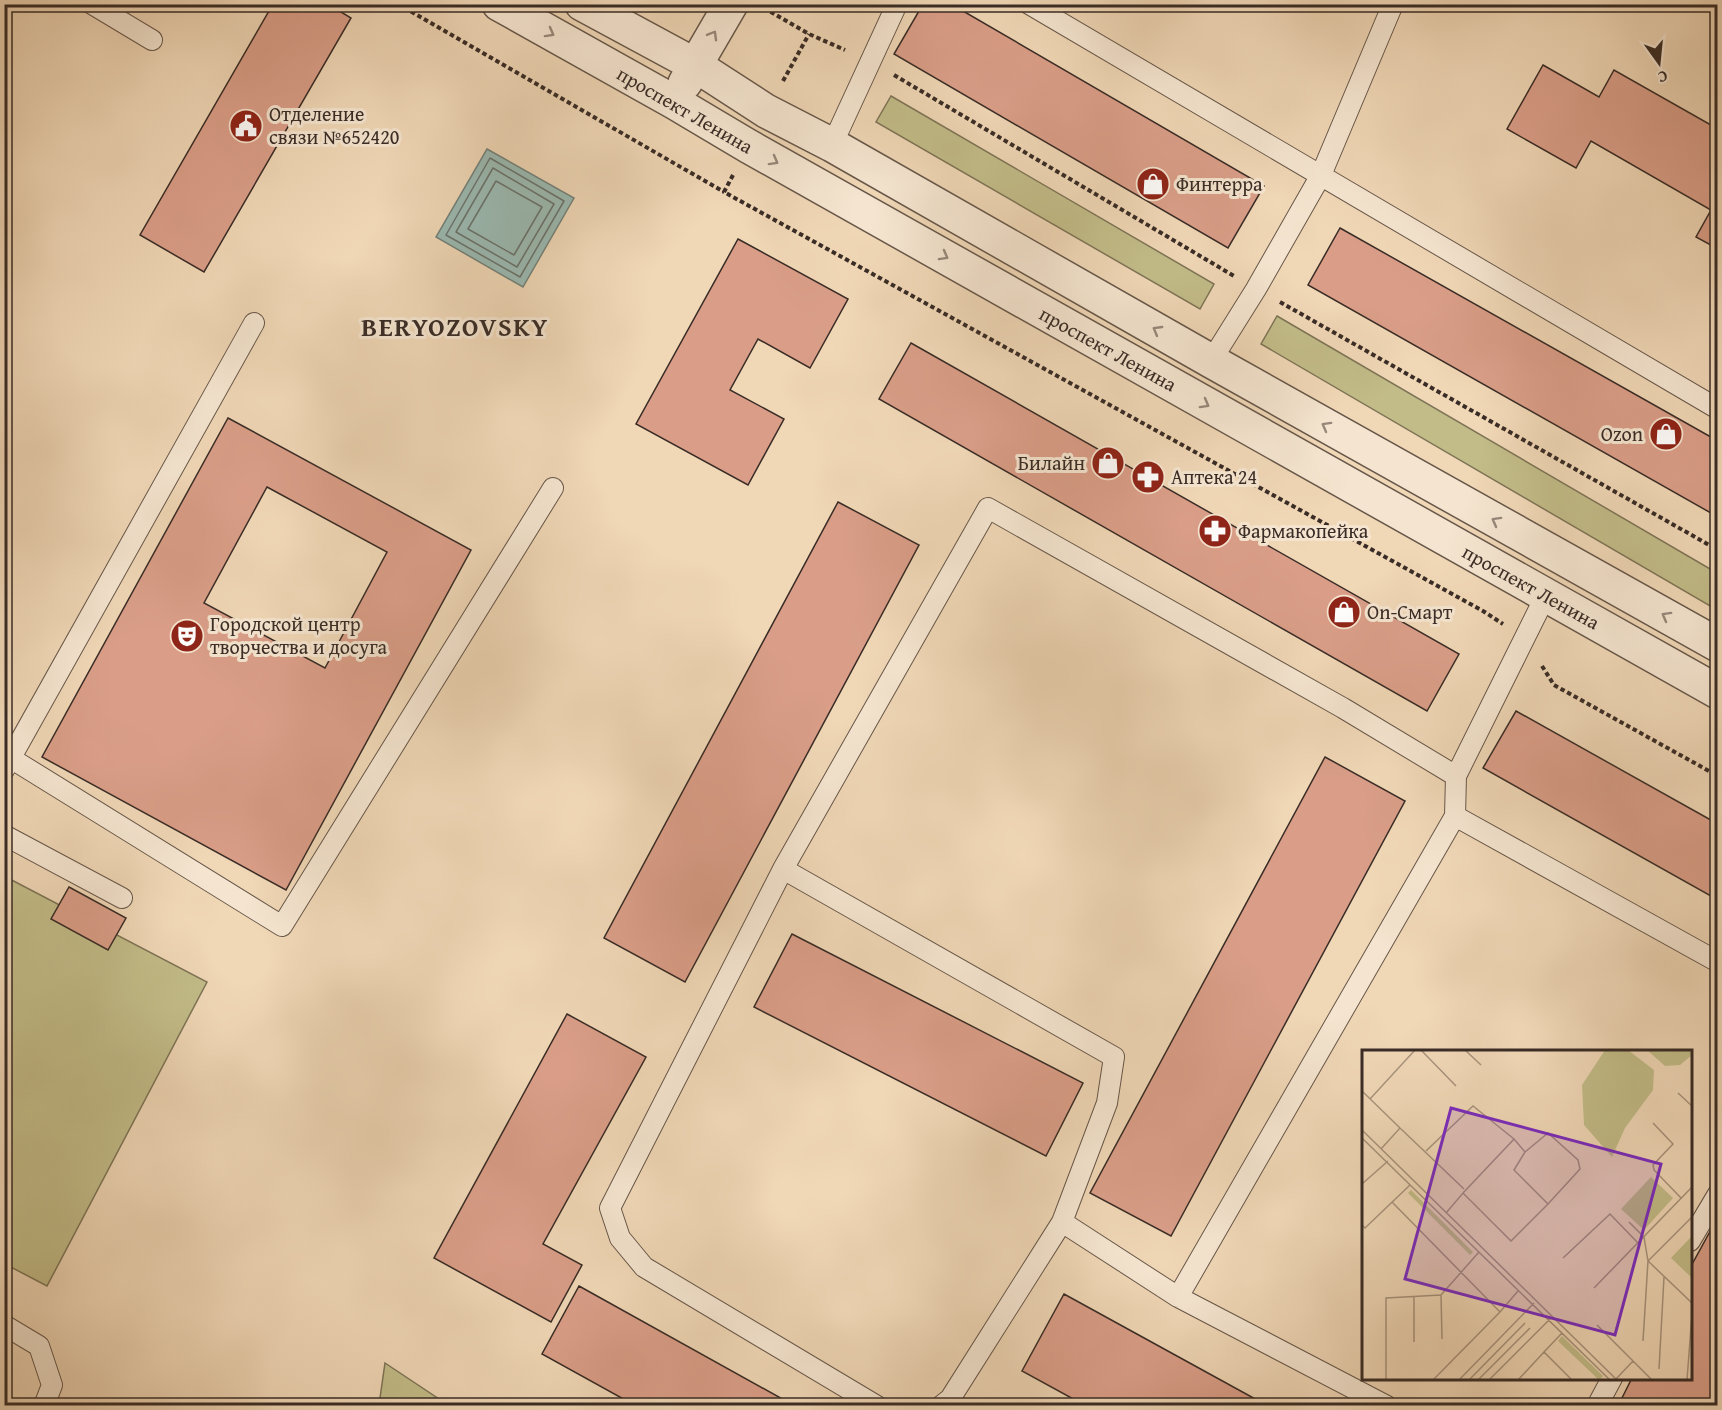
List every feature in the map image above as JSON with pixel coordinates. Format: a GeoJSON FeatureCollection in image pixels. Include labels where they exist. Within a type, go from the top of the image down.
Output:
{"type":"FeatureCollection","features":[{"type":"Feature","properties":{"kind":"street","name":"проспект Ленина"},"geometry":{"type":"LineString","coordinates":[[582,4],[695,65],[766,111],[832,145],[1211,361],[1718,645]]}},
{"type":"Feature","properties":{"kind":"street"},"geometry":{"type":"LineString","coordinates":[[674,102],[731,4]]}},
{"type":"Feature","properties":{"kind":"street","name":"проспект Ленина"},"geometry":{"type":"LineString","coordinates":[[510,7],[748,146],[1718,692]]}},
{"type":"Feature","properties":{"kind":"lane"},"geometry":{"type":"LineString","coordinates":[[92,4],[152,40]]}},
{"type":"Feature","properties":{"kind":"lane"},"geometry":{"type":"LineString","coordinates":[[832,145],[897,4]]}},
{"type":"Feature","properties":{"kind":"lane"},"geometry":{"type":"LineString","coordinates":[[1029,4],[1718,409]]}},
{"type":"Feature","properties":{"kind":"lane"},"geometry":{"type":"LineString","coordinates":[[1211,361],[1256,289],[1321,175],[1393,4]]}},
{"type":"Feature","properties":{"kind":"lane"},"geometry":{"type":"LineString","coordinates":[[254,323],[8,764],[282,926],[553,488]]}},
{"type":"Feature","properties":{"kind":"lane"},"geometry":{"type":"LineString","coordinates":[[878,1406],[644,1267],[620,1238],[610,1208],[783,869],[988,508],[1343,708],[1456,776]]}},
{"type":"Feature","properties":{"kind":"lane"},"geometry":{"type":"LineString","coordinates":[[1178,1297],[1455,816],[1456,776],[1546,595]]}},
{"type":"Feature","properties":{"kind":"lane"},"geometry":{"type":"LineString","coordinates":[[1455,816],[1718,963]]}},
{"type":"Feature","properties":{"kind":"lane"},"geometry":{"type":"LineString","coordinates":[[4,835],[122,898]]}},
{"type":"Feature","properties":{"kind":"lane"},"geometry":{"type":"LineString","coordinates":[[783,869],[1114,1057],[1107,1103],[1062,1222],[950,1398],[941,1406]]}},
{"type":"Feature","properties":{"kind":"lane"},"geometry":{"type":"LineString","coordinates":[[1692,1238],[1718,1194]]}},
{"type":"Feature","properties":{"kind":"lane"},"geometry":{"type":"LineString","coordinates":[[1062,1222],[1178,1297],[1387,1406]]}},
{"type":"Feature","properties":{"kind":"lane"},"geometry":{"type":"LineString","coordinates":[[4,1325],[39,1346],[52,1385],[44,1406]]}},
{"type":"Feature","properties":{"kind":"lane"},"geometry":{"type":"LineString","coordinates":[[1597,1406],[1611,1380]]}},
{"type":"Feature","properties":{"kind":"path"},"geometry":{"type":"LineString","coordinates":[[398,4],[724,192]]}},
{"type":"Feature","properties":{"kind":"path"},"geometry":{"type":"LineString","coordinates":[[757,4],[808,34],[870,61],[1256,289],[1718,550]]}},
{"type":"Feature","properties":{"kind":"path"},"geometry":{"type":"LineString","coordinates":[[1554,685],[1718,776]]}},
{"type":"Feature","properties":{"kind":"shaded area"},"geometry":{"type":"Polygon","coordinates":[[[891,96],[1214,284],[1200,309],[876,122],[891,96]]]}},
{"type":"Feature","properties":{"kind":"shaded area"},"geometry":{"type":"Polygon","coordinates":[[[1277,316],[1717,573],[1717,610],[1261,344],[1277,316]]]}},
{"type":"Feature","properties":{"kind":"shaded area"},"geometry":{"type":"Polygon","coordinates":[[[4,876],[207,982],[47,1286],[5,1264],[4,876]]]}},
{"type":"Feature","properties":{"kind":"shaded area"},"geometry":{"type":"Polygon","coordinates":[[[385,1363],[448,1405],[379,1405],[385,1363]]]}},
{"type":"Feature","properties":{"kind":"water"},"geometry":{"type":"Polygon","coordinates":[[[487,149],[574,198],[523,287],[436,237],[487,149]]]}},
{"type":"Feature","properties":{"kind":"building","name":"Отделение связи №652420"},"geometry":{"type":"Polygon","coordinates":[[[273,4],[328,4],[351,18],[204,272],[140,235],[273,4]]]}},
{"type":"Feature","properties":{"kind":"building"},"geometry":{"type":"Polygon","coordinates":[[[923,4],[951,4],[1264,186],[1228,248],[894,54],[923,4]]]}},
{"type":"Feature","properties":{"kind":"building"},"geometry":{"type":"Polygon","coordinates":[[[1543,65],[1599,97],[1614,70],[1718,129],[1718,249],[1696,237],[1711,210],[1591,141],[1576,168],[1507,129],[1543,65]]]}},
{"type":"Feature","properties":{"kind":"building"},"geometry":{"type":"Polygon","coordinates":[[[1340,228],[1718,441],[1718,517],[1308,285],[1340,228]]]}},
{"type":"Feature","properties":{"kind":"building"},"geometry":{"type":"Polygon","coordinates":[[[738,239],[848,299],[810,368],[758,339],[730,390],[784,419],[748,485],[636,424],[738,239]]]}},
{"type":"Feature","properties":{"kind":"building"},"geometry":{"type":"Polygon","coordinates":[[[911,343],[1459,654],[1427,711],[879,399],[911,343]]]}},
{"type":"Feature","properties":{"kind":"building","name":"Городской центр творчества и досуга"},"geometry":{"type":"Polygon","coordinates":[[[228,418],[471,550],[286,890],[42,757],[228,418]],[[267,487],[204,603],[325,668],[387,552],[267,487]]]}},
{"type":"Feature","properties":{"kind":"building"},"geometry":{"type":"Polygon","coordinates":[[[838,502],[919,545],[685,982],[604,938],[838,502]]]}},
{"type":"Feature","properties":{"kind":"building"},"geometry":{"type":"Polygon","coordinates":[[[1516,711],[1718,824],[1718,900],[1483,768],[1516,711]]]}},
{"type":"Feature","properties":{"kind":"building"},"geometry":{"type":"Polygon","coordinates":[[[1325,757],[1405,801],[1171,1236],[1090,1193],[1325,757]]]}},
{"type":"Feature","properties":{"kind":"building"},"geometry":{"type":"Polygon","coordinates":[[[69,887],[126,918],[108,950],[51,919],[69,887]]]}},
{"type":"Feature","properties":{"kind":"building"},"geometry":{"type":"Polygon","coordinates":[[[792,934],[1083,1083],[1046,1156],[754,1007],[792,934]]]}},
{"type":"Feature","properties":{"kind":"building"},"geometry":{"type":"Polygon","coordinates":[[[567,1014],[646,1057],[543,1244],[582,1265],[551,1322],[434,1258],[567,1014]]]}},
{"type":"Feature","properties":{"kind":"building"},"geometry":{"type":"Polygon","coordinates":[[[1718,1217],[1718,1406],[1618,1406],[1631,1380],[1692,1380],[1692,1264],[1718,1217]]]}},
{"type":"Feature","properties":{"kind":"building"},"geometry":{"type":"Polygon","coordinates":[[[579,1286],[795,1406],[636,1406],[542,1354],[579,1286]]]}},
{"type":"Feature","properties":{"kind":"building"},"geometry":{"type":"Polygon","coordinates":[[[1064,1294],[1268,1406],[1086,1406],[1022,1371],[1064,1294]]]}},
{"type":"Feature","properties":{"kind":"place","name":"Отделение связи №652420"},"geometry":{"type":"Point","coordinates":[246,126]}},
{"type":"Feature","properties":{"kind":"place","name":"Финтерра"},"geometry":{"type":"Point","coordinates":[1153,184]}},
{"type":"Feature","properties":{"kind":"place","name":"Ozon"},"geometry":{"type":"Point","coordinates":[1666,434]}},
{"type":"Feature","properties":{"kind":"place","name":"Билайн"},"geometry":{"type":"Point","coordinates":[1108,463]}},
{"type":"Feature","properties":{"kind":"place","name":"Аптека 24"},"geometry":{"type":"Point","coordinates":[1148,477]}},
{"type":"Feature","properties":{"kind":"place","name":"Фармакопейка"},"geometry":{"type":"Point","coordinates":[1215,531]}},
{"type":"Feature","properties":{"kind":"place","name":"On-Смарт"},"geometry":{"type":"Point","coordinates":[1344,612]}},
{"type":"Feature","properties":{"kind":"place","name":"Городской центр творчества и досуга"},"geometry":{"type":"Point","coordinates":[187,636]}},
{"type":"Feature","properties":{"kind":"district","name":"BERYOZOVSKY"},"geometry":{"type":"Point","coordinates":[455,327]}}]}
